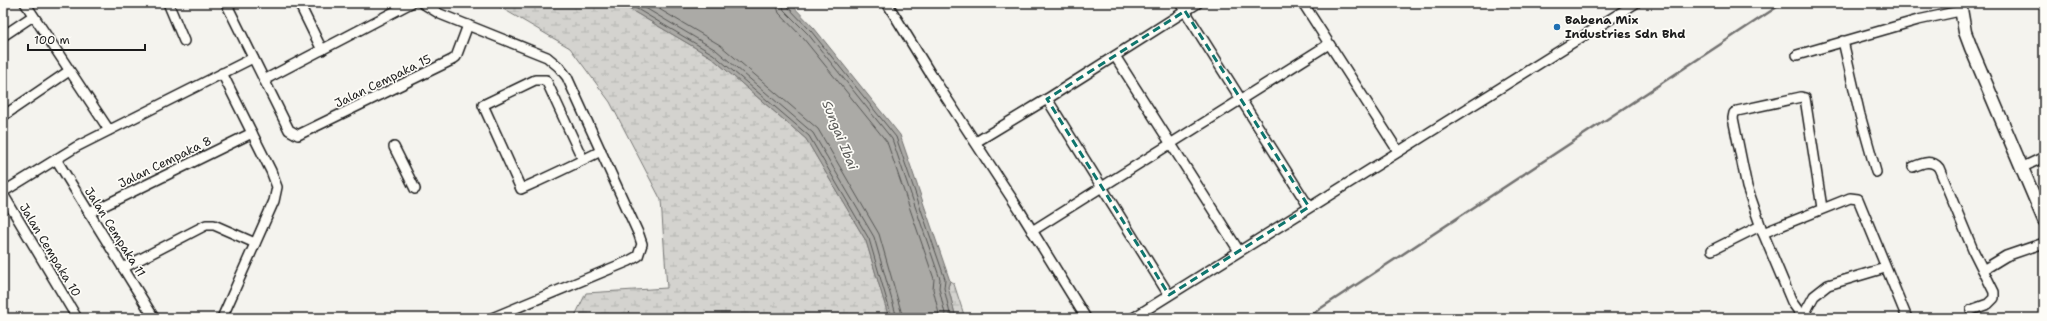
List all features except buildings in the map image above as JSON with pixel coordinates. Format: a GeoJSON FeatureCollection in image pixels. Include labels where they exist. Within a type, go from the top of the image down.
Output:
{"type":"FeatureCollection","features":[{"type":"Feature","properties":{"kind":"main road"},"geometry":{"type":"LineString","coordinates":[[1960,7],[1971,48],[2044,220]]}},
{"type":"Feature","properties":{"kind":"street"},"geometry":{"type":"LineString","coordinates":[[25,3],[109,130]]}},
{"type":"Feature","properties":{"kind":"street"},"geometry":{"type":"LineString","coordinates":[[168,3],[184,41]]}},
{"type":"Feature","properties":{"kind":"street"},"geometry":{"type":"LineString","coordinates":[[226,3],[249,60],[264,80],[411,3]]}},
{"type":"Feature","properties":{"kind":"street"},"geometry":{"type":"LineString","coordinates":[[299,3],[322,50]]}},
{"type":"Feature","properties":{"kind":"street"},"geometry":{"type":"LineString","coordinates":[[422,3],[440,14],[550,59],[567,77],[640,235],[642,244],[638,256],[492,318]]}},
{"type":"Feature","properties":{"kind":"street"},"geometry":{"type":"LineString","coordinates":[[887,3],[926,67],[976,142],[1086,318]]}},
{"type":"Feature","properties":{"kind":"street"},"geometry":{"type":"LineString","coordinates":[[976,142],[1115,56],[1182,7],[1198,3]]}},
{"type":"Feature","properties":{"kind":"street"},"geometry":{"type":"LineString","coordinates":[[1304,3],[1398,151]]}},
{"type":"Feature","properties":{"kind":"street"},"geometry":{"type":"LineString","coordinates":[[1133,318],[1636,3]]}},
{"type":"Feature","properties":{"kind":"street"},"geometry":{"type":"LineString","coordinates":[[1182,7],[1309,207]]}},
{"type":"Feature","properties":{"kind":"street"},"geometry":{"type":"LineString","coordinates":[[1797,55],[1960,7]]}},
{"type":"Feature","properties":{"kind":"street"},"geometry":{"type":"LineString","coordinates":[[3,36],[33,16]]}},
{"type":"Feature","properties":{"kind":"street","name":"Jalan Cempaka 15"},"geometry":{"type":"LineString","coordinates":[[264,80],[289,130],[294,134],[303,134],[452,60],[456,57],[468,25]]}},
{"type":"Feature","properties":{"kind":"street"},"geometry":{"type":"LineString","coordinates":[[1843,41],[1860,115],[1876,172]]}},
{"type":"Feature","properties":{"kind":"street"},"geometry":{"type":"LineString","coordinates":[[1032,231],[1330,44]]}},
{"type":"Feature","properties":{"kind":"street"},"geometry":{"type":"LineString","coordinates":[[1115,56],[1239,251]]}},
{"type":"Feature","properties":{"kind":"street"},"geometry":{"type":"LineString","coordinates":[[3,193],[56,159],[109,130],[249,60]]}},
{"type":"Feature","properties":{"kind":"street"},"geometry":{"type":"LineString","coordinates":[[3,116],[69,71]]}},
{"type":"Feature","properties":{"kind":"street"},"geometry":{"type":"LineString","coordinates":[[222,73],[271,171],[277,187],[274,201],[222,318]]}},
{"type":"Feature","properties":{"kind":"street"},"geometry":{"type":"LineString","coordinates":[[583,160],[546,80],[536,80],[483,106],[521,189],[583,160],[601,150]]}},
{"type":"Feature","properties":{"kind":"street"},"geometry":{"type":"LineString","coordinates":[[1822,208],[1804,98],[1801,97],[1738,111],[1733,118],[1747,187],[1762,230],[1792,302],[1802,317],[1814,296],[1828,285],[1885,268]]}},
{"type":"Feature","properties":{"kind":"street"},"geometry":{"type":"LineString","coordinates":[[1047,99],[1169,295]]}},
{"type":"Feature","properties":{"kind":"street","name":"Jalan Cempaka 8"},"geometry":{"type":"LineString","coordinates":[[89,213],[252,133]]}},
{"type":"Feature","properties":{"kind":"street"},"geometry":{"type":"LineString","coordinates":[[394,147],[415,189]]}},
{"type":"Feature","properties":{"kind":"street"},"geometry":{"type":"LineString","coordinates":[[2021,168],[2041,158]]}},
{"type":"Feature","properties":{"kind":"street","name":"Jalan Cempaka 11"},"geometry":{"type":"LineString","coordinates":[[56,159],[154,318]]}},
{"type":"Feature","properties":{"kind":"street"},"geometry":{"type":"LineString","coordinates":[[1913,167],[1929,162],[1936,164],[1939,168],[1974,254],[1994,292],[1994,298],[1988,304],[1971,310]]}},
{"type":"Feature","properties":{"kind":"street","name":"Jalan Cempaka 10"},"geometry":{"type":"LineString","coordinates":[[3,193],[77,318]]}},
{"type":"Feature","properties":{"kind":"street"},"geometry":{"type":"LineString","coordinates":[[1712,250],[1850,198],[1858,199],[1871,227],[1885,268],[1907,318]]}},
{"type":"Feature","properties":{"kind":"street"},"geometry":{"type":"LineString","coordinates":[[123,268],[206,225],[214,225],[255,243]]}},
{"type":"Feature","properties":{"kind":"street"},"geometry":{"type":"LineString","coordinates":[[1983,270],[2006,256],[2044,242]]}},
{"type":"Feature","properties":{"kind":"highlighted area"},"geometry":{"type":"Polygon","coordinates":[[[1185,11],[1309,207],[1169,295],[1047,99],[1185,11]]]}},
{"type":"Feature","properties":{"kind":"green space"},"geometry":{"type":"Polygon","coordinates":[[[493,3],[619,3],[711,57],[806,139],[866,241],[889,318],[574,318],[586,293],[667,288],[661,200],[610,102],[570,48],[493,3]]]}},
{"type":"Feature","properties":{"kind":"green space"},"geometry":{"type":"Polygon","coordinates":[[[950,281],[954,284],[965,318],[956,318],[948,287],[950,281]]]}},
{"type":"Feature","properties":{"kind":"water","name":"Sungai Ibai"},"geometry":{"type":"Polygon","coordinates":[[[619,3],[790,3],[814,28],[900,135],[950,281],[948,287],[956,318],[889,318],[866,241],[806,139],[711,57],[619,3]]]}},
{"type":"Feature","properties":{"kind":"waterway"},"geometry":{"type":"LineString","coordinates":[[1306,318],[1783,3]]}},
{"type":"Feature","properties":{"kind":"place","name":"Babena Mix Industries Sdn Bhd"},"geometry":{"type":"Point","coordinates":[1557,27]}}]}
